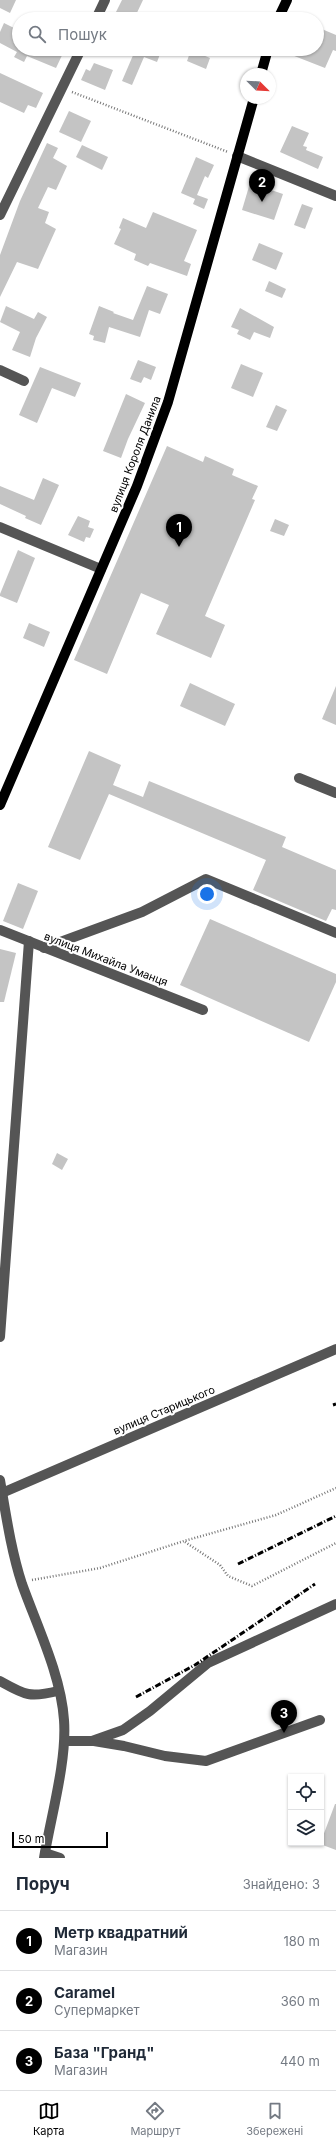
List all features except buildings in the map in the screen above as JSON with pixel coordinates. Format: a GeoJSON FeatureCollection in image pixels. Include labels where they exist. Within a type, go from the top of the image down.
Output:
{"type":"FeatureCollection","features":[{"type":"Feature","properties":{"kind":"main road"},"geometry":{"type":"LineString","coordinates":[[281,12],[287,0]]}},
{"type":"Feature","properties":{"kind":"main road"},"geometry":{"type":"LineString","coordinates":[[263,68],[266,56]]}},
{"type":"Feature","properties":{"kind":"main road","name":"вулиця Короля Данила"},"geometry":{"type":"LineString","coordinates":[[0,805],[137,486],[168,402],[252,104]]}},
{"type":"Feature","properties":{"kind":"street"},"geometry":{"type":"LineString","coordinates":[[99,12],[105,0]]}},
{"type":"Feature","properties":{"kind":"street"},"geometry":{"type":"LineString","coordinates":[[0,215],[78,56]]}},
{"type":"Feature","properties":{"kind":"street"},"geometry":{"type":"LineString","coordinates":[[237,156],[336,196]]}},
{"type":"Feature","properties":{"kind":"street"},"geometry":{"type":"LineString","coordinates":[[0,370],[24,381]]}},
{"type":"Feature","properties":{"kind":"street"},"geometry":{"type":"LineString","coordinates":[[0,527],[101,569]]}},
{"type":"Feature","properties":{"kind":"street"},"geometry":{"type":"LineString","coordinates":[[299,778],[336,792]]}},
{"type":"Feature","properties":{"kind":"street"},"geometry":{"type":"LineString","coordinates":[[44,948],[142,912],[206,879],[336,933]]}},
{"type":"Feature","properties":{"kind":"street","name":"вулиця Михайла Уманця"},"geometry":{"type":"LineString","coordinates":[[0,930],[204,1010]]}},
{"type":"Feature","properties":{"kind":"street"},"geometry":{"type":"LineString","coordinates":[[0,1337],[29,942]]}},
{"type":"Feature","properties":{"kind":"street","name":"вулиця Старицького"},"geometry":{"type":"LineString","coordinates":[[2,1493],[336,1349]]}},
{"type":"Feature","properties":{"kind":"street"},"geometry":{"type":"LineString","coordinates":[[0,1480],[9,1533],[21,1582],[58,1692],[64,1718],[65,1741],[45,1855],[60,1858]]}},
{"type":"Feature","properties":{"kind":"street"},"geometry":{"type":"LineString","coordinates":[[92,1741],[123,1730],[150,1711],[208,1663],[336,1604]]}},
{"type":"Feature","properties":{"kind":"street"},"geometry":{"type":"LineString","coordinates":[[0,1681],[28,1695],[41,1695],[58,1692]]}},
{"type":"Feature","properties":{"kind":"street"},"geometry":{"type":"LineString","coordinates":[[65,1741],[92,1741],[124,1746],[165,1756],[206,1762],[320,1720]]}},
{"type":"Feature","properties":{"kind":"path"},"geometry":{"type":"LineString","coordinates":[[62,88],[237,156]]}},
{"type":"Feature","properties":{"kind":"path"},"geometry":{"type":"LineString","coordinates":[[21,1582],[100,1568],[184,1541],[276,1515],[336,1488]]}},
{"type":"Feature","properties":{"kind":"path"},"geometry":{"type":"LineString","coordinates":[[184,1541],[220,1565],[228,1576],[252,1586],[336,1543]]}},
{"type":"Feature","properties":{"kind":"railway"},"geometry":{"type":"LineString","coordinates":[[238,1564],[336,1516]]}},
{"type":"Feature","properties":{"kind":"railway"},"geometry":{"type":"LineString","coordinates":[[136,1697],[195,1665],[315,1584]]}},
{"type":"Feature","properties":{"kind":"place","name":"Caramel"},"geometry":{"type":"Point","coordinates":[262,202]}},
{"type":"Feature","properties":{"kind":"place","name":"Метр квадратний"},"geometry":{"type":"Point","coordinates":[179,547]}},
{"type":"Feature","properties":{"kind":"place","name":"База \"Гранд\""},"geometry":{"type":"Point","coordinates":[284,1733]}}]}
